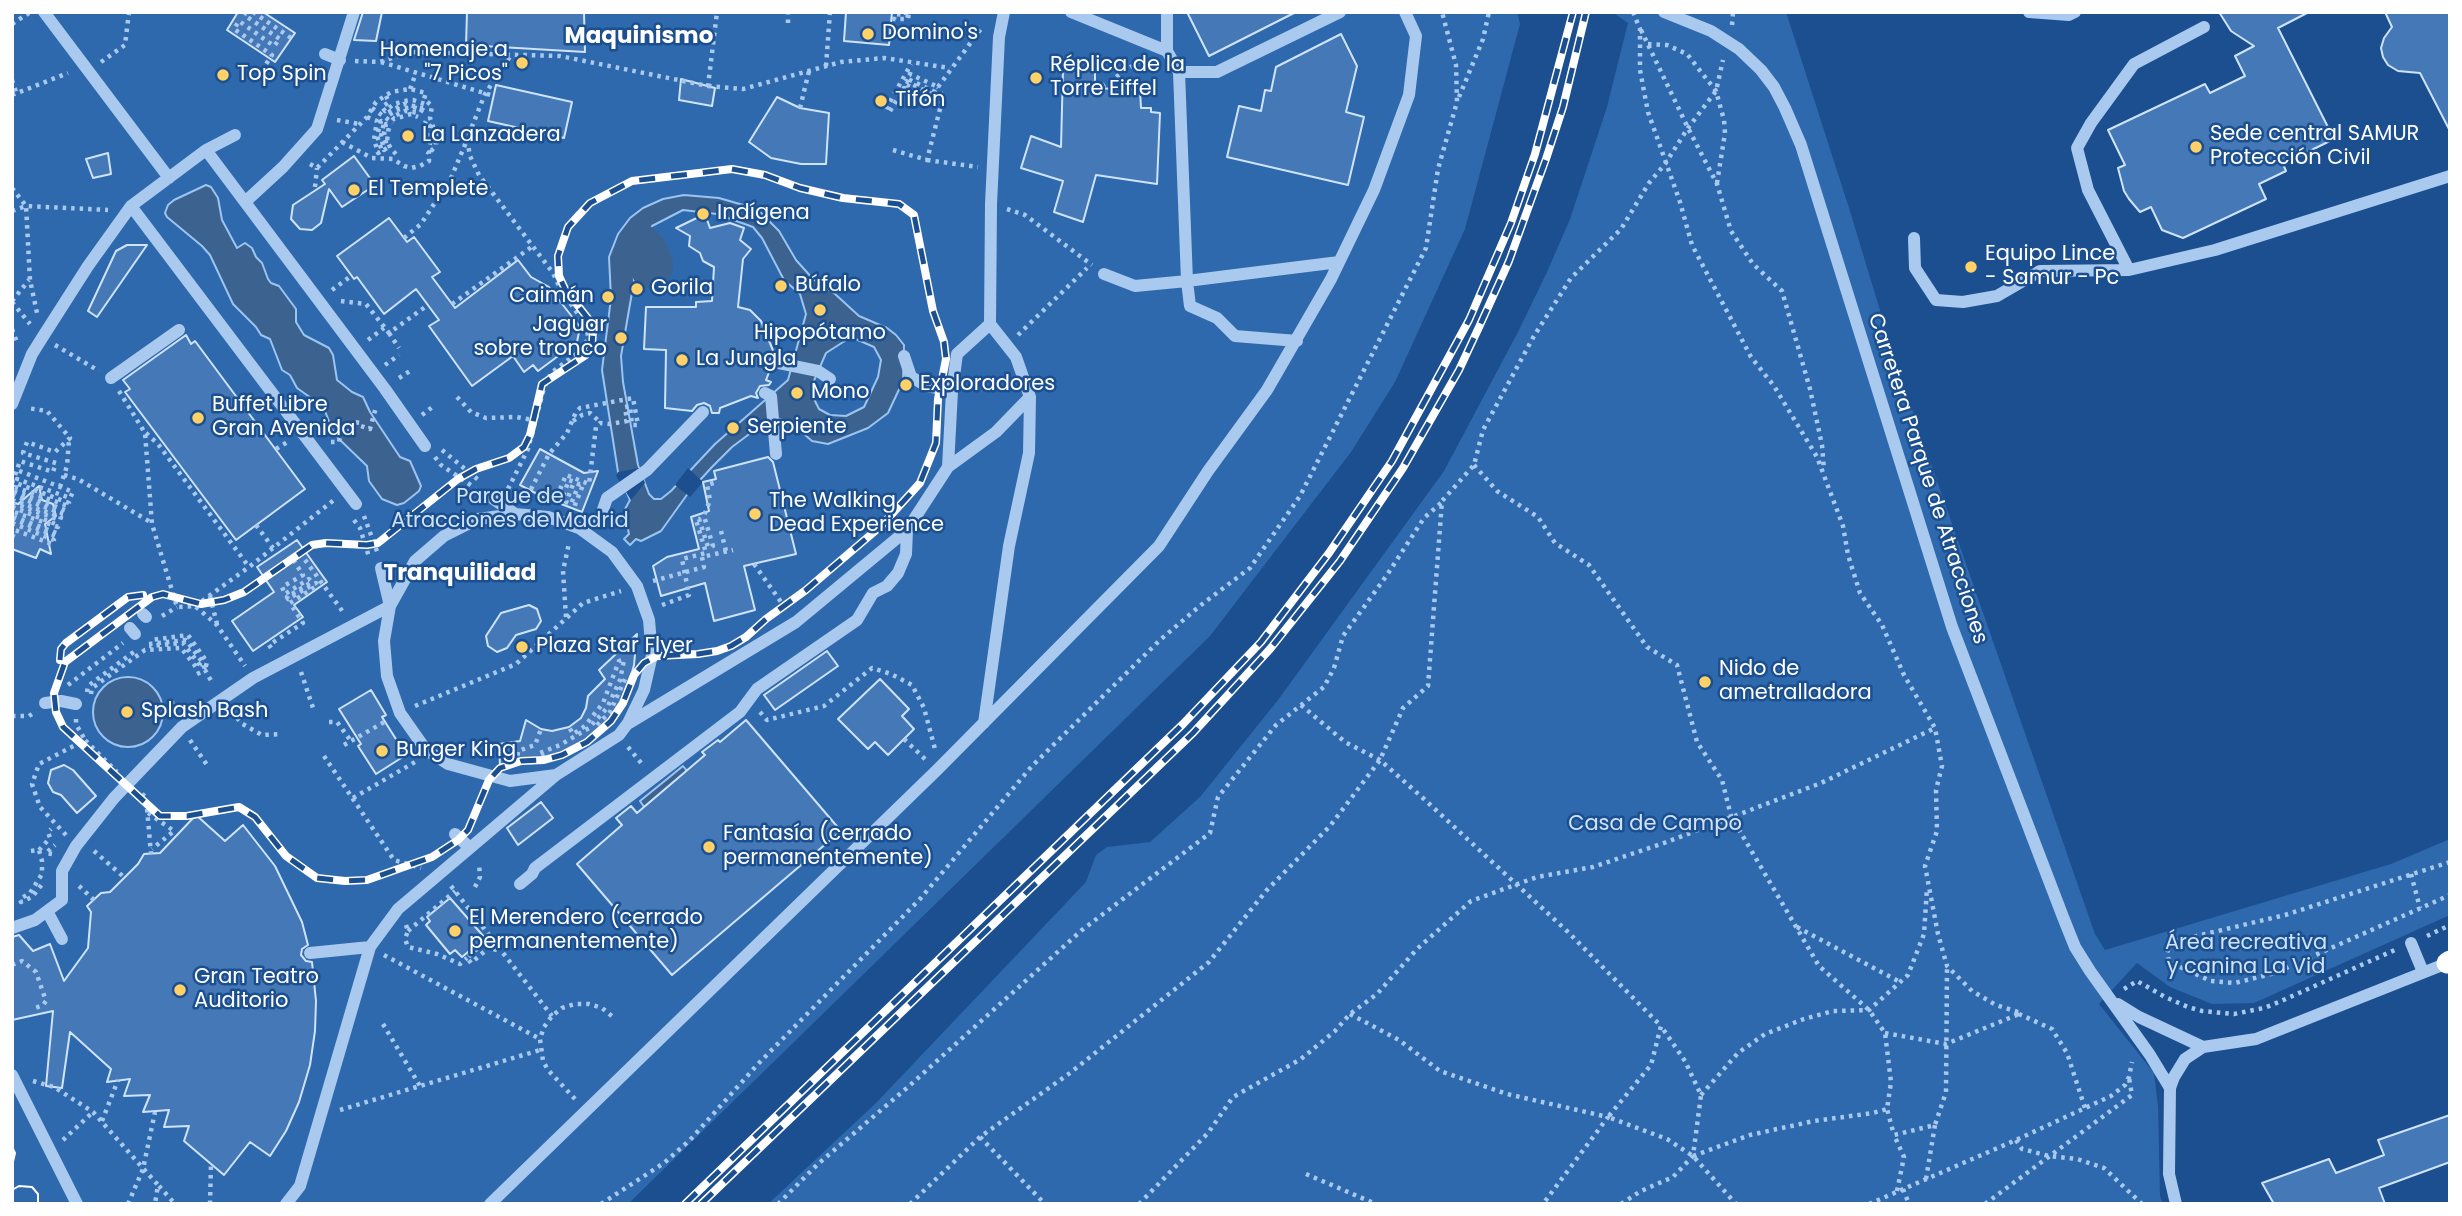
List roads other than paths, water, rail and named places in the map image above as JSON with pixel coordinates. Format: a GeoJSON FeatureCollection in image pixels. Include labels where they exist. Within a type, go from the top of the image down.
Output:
{"type":"FeatureCollection","features":[{"type":"Feature","properties":{"kind":"street"},"geometry":{"type":"LineString","coordinates":[[44,12],[169,178]]}},
{"type":"Feature","properties":{"kind":"street"},"geometry":{"type":"LineString","coordinates":[[245,202],[317,129],[354,12]]}},
{"type":"Feature","properties":{"kind":"street"},"geometry":{"type":"LineString","coordinates":[[984,723],[1009,546],[1029,453],[1030,397],[1016,356],[990,324],[992,170],[999,37],[1004,12]]}},
{"type":"Feature","properties":{"kind":"street"},"geometry":{"type":"LineString","coordinates":[[1070,12],[1163,50],[1179,72],[1190,306],[1217,318],[1235,336],[1297,341]]}},
{"type":"Feature","properties":{"kind":"street"},"geometry":{"type":"LineString","coordinates":[[1163,50],[1167,12]]}},
{"type":"Feature","properties":{"kind":"street"},"geometry":{"type":"LineString","coordinates":[[1179,72],[1217,72],[1339,12]]}},
{"type":"Feature","properties":{"kind":"street"},"geometry":{"type":"LineString","coordinates":[[490,1204],[938,769],[1159,546],[1208,471],[1268,390],[1339,262],[1374,190],[1409,95],[1416,36],[1405,12]]}},
{"type":"Feature","properties":{"kind":"street","name":"Carretera Parque de Atracciones"},"geometry":{"type":"LineString","coordinates":[[1664,12],[1711,31],[1749,57],[1774,87],[1801,145],[1952,627],[2075,947],[2151,1055],[2170,1094]]}},
{"type":"Feature","properties":{"kind":"street"},"geometry":{"type":"LineString","coordinates":[[2029,12],[2069,15],[2075,12]]}},
{"type":"Feature","properties":{"kind":"street"},"geometry":{"type":"LineString","coordinates":[[2129,270],[2088,190],[2077,148],[2091,123],[2134,64],[2204,27]]}},
{"type":"Feature","properties":{"kind":"street"},"geometry":{"type":"LineString","coordinates":[[325,54],[340,60]]}},
{"type":"Feature","properties":{"kind":"street"},"geometry":{"type":"LineString","coordinates":[[18,406],[32,354],[88,266],[131,206],[206,150],[235,135]]}},
{"type":"Feature","properties":{"kind":"street"},"geometry":{"type":"LineString","coordinates":[[206,150],[391,396],[422,442]]}},
{"type":"Feature","properties":{"kind":"street"},"geometry":{"type":"LineString","coordinates":[[1914,238],[1915,268],[1936,300],[1963,302],[1997,296],[2040,271],[2129,270],[2215,250],[2450,176]]}},
{"type":"Feature","properties":{"kind":"street"},"geometry":{"type":"LineString","coordinates":[[131,206],[350,496]]}},
{"type":"Feature","properties":{"kind":"street"},"geometry":{"type":"LineString","coordinates":[[1104,274],[1135,286],[1339,262]]}},
{"type":"Feature","properties":{"kind":"street"},"geometry":{"type":"LineString","coordinates":[[948,467],[957,354],[990,324]]}},
{"type":"Feature","properties":{"kind":"street"},"geometry":{"type":"LineString","coordinates":[[111,378],[179,330]]}},
{"type":"Feature","properties":{"kind":"street"},"geometry":{"type":"LineString","coordinates":[[904,356],[911,377],[927,387],[952,391]]}},
{"type":"Feature","properties":{"kind":"street"},"geometry":{"type":"LineString","coordinates":[[774,362],[818,371],[830,379]]}},
{"type":"Feature","properties":{"kind":"street"},"geometry":{"type":"LineString","coordinates":[[628,723],[796,622],[906,530],[948,467],[996,432],[1030,397]]}},
{"type":"Feature","properties":{"kind":"street"},"geometry":{"type":"LineString","coordinates":[[768,398],[774,454]]}},
{"type":"Feature","properties":{"kind":"street"},"geometry":{"type":"LineString","coordinates":[[599,521],[607,498],[646,470],[703,412]]}},
{"type":"Feature","properties":{"kind":"street"},"geometry":{"type":"LineString","coordinates":[[488,495],[519,514]]}},
{"type":"Feature","properties":{"kind":"street"},"geometry":{"type":"LineString","coordinates":[[286,1204],[300,1186],[370,947],[398,909],[556,775],[618,735],[628,723],[645,691],[651,649],[649,620],[637,586],[612,552],[573,526],[548,517],[519,514],[478,519],[444,536],[415,561],[390,606],[384,641],[387,676],[400,713],[446,769],[515,780],[556,775]]}},
{"type":"Feature","properties":{"kind":"street"},"geometry":{"type":"LineString","coordinates":[[520,884],[535,868],[740,712],[757,689],[857,620],[873,593],[887,586],[898,573],[906,554],[906,530]]}},
{"type":"Feature","properties":{"kind":"street"},"geometry":{"type":"LineString","coordinates":[[382,573],[390,606]]}},
{"type":"Feature","properties":{"kind":"street"},"geometry":{"type":"LineString","coordinates":[[12,928],[34,920],[62,900],[62,871],[78,843],[182,727],[253,678],[390,606]]}},
{"type":"Feature","properties":{"kind":"street"},"geometry":{"type":"LineString","coordinates":[[45,703],[84,702]]}},
{"type":"Feature","properties":{"kind":"street"},"geometry":{"type":"LineString","coordinates":[[455,834],[470,848]]}},
{"type":"Feature","properties":{"kind":"street"},"geometry":{"type":"LineString","coordinates":[[47,911],[62,939]]}},
{"type":"Feature","properties":{"kind":"street"},"geometry":{"type":"LineString","coordinates":[[2411,943],[2423,972]]}},
{"type":"Feature","properties":{"kind":"street"},"geometry":{"type":"LineString","coordinates":[[310,953],[370,947]]}},
{"type":"Feature","properties":{"kind":"street"},"geometry":{"type":"LineString","coordinates":[[2176,1204],[2169,1174],[2170,1094],[2174,1077],[2185,1059],[2203,1047],[2256,1039],[2449,962]]}},
{"type":"Feature","properties":{"kind":"street","name":"Carretera Parque de Atracciones"},"geometry":{"type":"LineString","coordinates":[[2112,1000],[2139,1017],[2203,1047]]}},
{"type":"Feature","properties":{"kind":"street"},"geometry":{"type":"LineString","coordinates":[[12,1076],[77,1204]]}},
{"type":"Feature","properties":{"kind":"waterway"},"geometry":{"type":"LineString","coordinates":[[639,245],[646,252],[651,266]]}},
{"type":"Feature","properties":{"kind":"tram line"},"geometry":{"type":"LineString","coordinates":[[12,1147],[15,1153],[12,1166]]}},
{"type":"Feature","properties":{"kind":"tram line"},"geometry":{"type":"LineString","coordinates":[[12,1190],[19,1186],[32,1187],[38,1194],[38,1204]]}},
{"type":"Feature","properties":{"kind":"railway"},"geometry":{"type":"LineString","coordinates":[[685,1204],[1183,724],[1261,642],[1329,553],[1392,461],[1469,320],[1511,223],[1535,154],[1573,12]]}},
{"type":"Feature","properties":{"kind":"railway"},"geometry":{"type":"LineString","coordinates":[[701,1204],[1193,733],[1270,649],[1340,561],[1403,468],[1459,370],[1509,261],[1563,107],[1586,12]]}},
{"type":"Feature","properties":{"kind":"railway"},"geometry":{"type":"LineString","coordinates":[[732,169],[765,175],[800,188],[843,198],[899,204],[914,215],[933,311],[944,342],[946,359],[938,399],[936,443],[920,483],[881,526],[806,590],[731,646],[698,654],[657,656],[644,663],[634,675],[623,703],[611,721],[587,742],[562,755],[544,760],[521,761],[500,768],[489,780],[468,830],[458,840],[432,857],[367,880],[317,878],[286,856],[255,817],[239,807],[187,816],[160,816],[63,727],[56,712],[54,693],[65,662],[152,597],[163,594],[201,604],[224,600],[244,592],[312,545],[378,543],[458,479],[476,469],[509,458],[524,447],[530,435],[542,384],[586,355],[592,345],[590,321],[565,289],[559,276],[558,256],[568,227],[590,203],[632,181],[732,169]]}},
{"type":"Feature","properties":{"kind":"railway"},"geometry":{"type":"LineString","coordinates":[[60,660],[61,649],[66,643],[128,597],[143,595]]}},
{"type":"Feature","properties":{"kind":"place","name":"Domino's"},"geometry":{"type":"Point","coordinates":[868,34]}},
{"type":"Feature","properties":{"kind":"place","name":"Homenaje a \"7 Picos\""},"geometry":{"type":"Point","coordinates":[522,63]}},
{"type":"Feature","properties":{"kind":"place","name":"Top Spin"},"geometry":{"type":"Point","coordinates":[223,75]}},
{"type":"Feature","properties":{"kind":"place","name":"Réplica de la Torre Eiffel"},"geometry":{"type":"Point","coordinates":[1036,78]}},
{"type":"Feature","properties":{"kind":"place","name":"Tifón"},"geometry":{"type":"Point","coordinates":[881,101]}},
{"type":"Feature","properties":{"kind":"place","name":"La Lanzadera"},"geometry":{"type":"Point","coordinates":[408,136]}},
{"type":"Feature","properties":{"kind":"place","name":"Sede central SAMUR Protección Civil"},"geometry":{"type":"Point","coordinates":[2196,147]}},
{"type":"Feature","properties":{"kind":"place","name":"El Templete"},"geometry":{"type":"Point","coordinates":[354,190]}},
{"type":"Feature","properties":{"kind":"place","name":"Indígena"},"geometry":{"type":"Point","coordinates":[703,214]}},
{"type":"Feature","properties":{"kind":"place","name":"Equipo Lince - Samur - Pc"},"geometry":{"type":"Point","coordinates":[1971,267]}},
{"type":"Feature","properties":{"kind":"place","name":"Búfalo"},"geometry":{"type":"Point","coordinates":[781,286]}},
{"type":"Feature","properties":{"kind":"place","name":"Gorila"},"geometry":{"type":"Point","coordinates":[637,289]}},
{"type":"Feature","properties":{"kind":"place","name":"Caimán"},"geometry":{"type":"Point","coordinates":[608,297]}},
{"type":"Feature","properties":{"kind":"place","name":"Hipopótamo"},"geometry":{"type":"Point","coordinates":[820,310]}},
{"type":"Feature","properties":{"kind":"place","name":"Jaguar sobre tronco"},"geometry":{"type":"Point","coordinates":[621,338]}},
{"type":"Feature","properties":{"kind":"place","name":"La Jungla"},"geometry":{"type":"Point","coordinates":[682,360]}},
{"type":"Feature","properties":{"kind":"place","name":"Exploradores"},"geometry":{"type":"Point","coordinates":[906,385]}},
{"type":"Feature","properties":{"kind":"place","name":"Mono"},"geometry":{"type":"Point","coordinates":[797,393]}},
{"type":"Feature","properties":{"kind":"place","name":"Buffet Libre Gran Avenida"},"geometry":{"type":"Point","coordinates":[198,418]}},
{"type":"Feature","properties":{"kind":"place","name":"Serpiente"},"geometry":{"type":"Point","coordinates":[733,428]}},
{"type":"Feature","properties":{"kind":"place","name":"The Walking Dead Experience"},"geometry":{"type":"Point","coordinates":[755,514]}},
{"type":"Feature","properties":{"kind":"place","name":"Plaza Star Flyer"},"geometry":{"type":"Point","coordinates":[522,647]}},
{"type":"Feature","properties":{"kind":"place","name":"Nido de ametralladora"},"geometry":{"type":"Point","coordinates":[1705,682]}},
{"type":"Feature","properties":{"kind":"place","name":"Splash Bash"},"geometry":{"type":"Point","coordinates":[127,712]}},
{"type":"Feature","properties":{"kind":"place","name":"Burger King"},"geometry":{"type":"Point","coordinates":[382,751]}},
{"type":"Feature","properties":{"kind":"place","name":"Fantasía (cerrado permanentemente)"},"geometry":{"type":"Point","coordinates":[709,847]}},
{"type":"Feature","properties":{"kind":"place","name":"El Merendero (cerrado permanentemente)"},"geometry":{"type":"Point","coordinates":[455,931]}},
{"type":"Feature","properties":{"kind":"place","name":"Gran Teatro Auditorio"},"geometry":{"type":"Point","coordinates":[180,990]}},
{"type":"Feature","properties":{"kind":"district","name":"Maquinismo"},"geometry":{"type":"Point","coordinates":[639,37]}},
{"type":"Feature","properties":{"kind":"district","name":"Tranquilidad"},"geometry":{"type":"Point","coordinates":[460,574]}},
{"type":"Feature","properties":{"kind":"park label","name":"Parque de Atracciones de Madrid"},"geometry":{"type":"Point","coordinates":[510,510]}},
{"type":"Feature","properties":{"kind":"park label","name":"Casa de Campo"},"geometry":{"type":"Point","coordinates":[1655,825]}},
{"type":"Feature","properties":{"kind":"park label","name":"Área recreativa y canina La Vid"},"geometry":{"type":"Point","coordinates":[2246,956]}}]}
